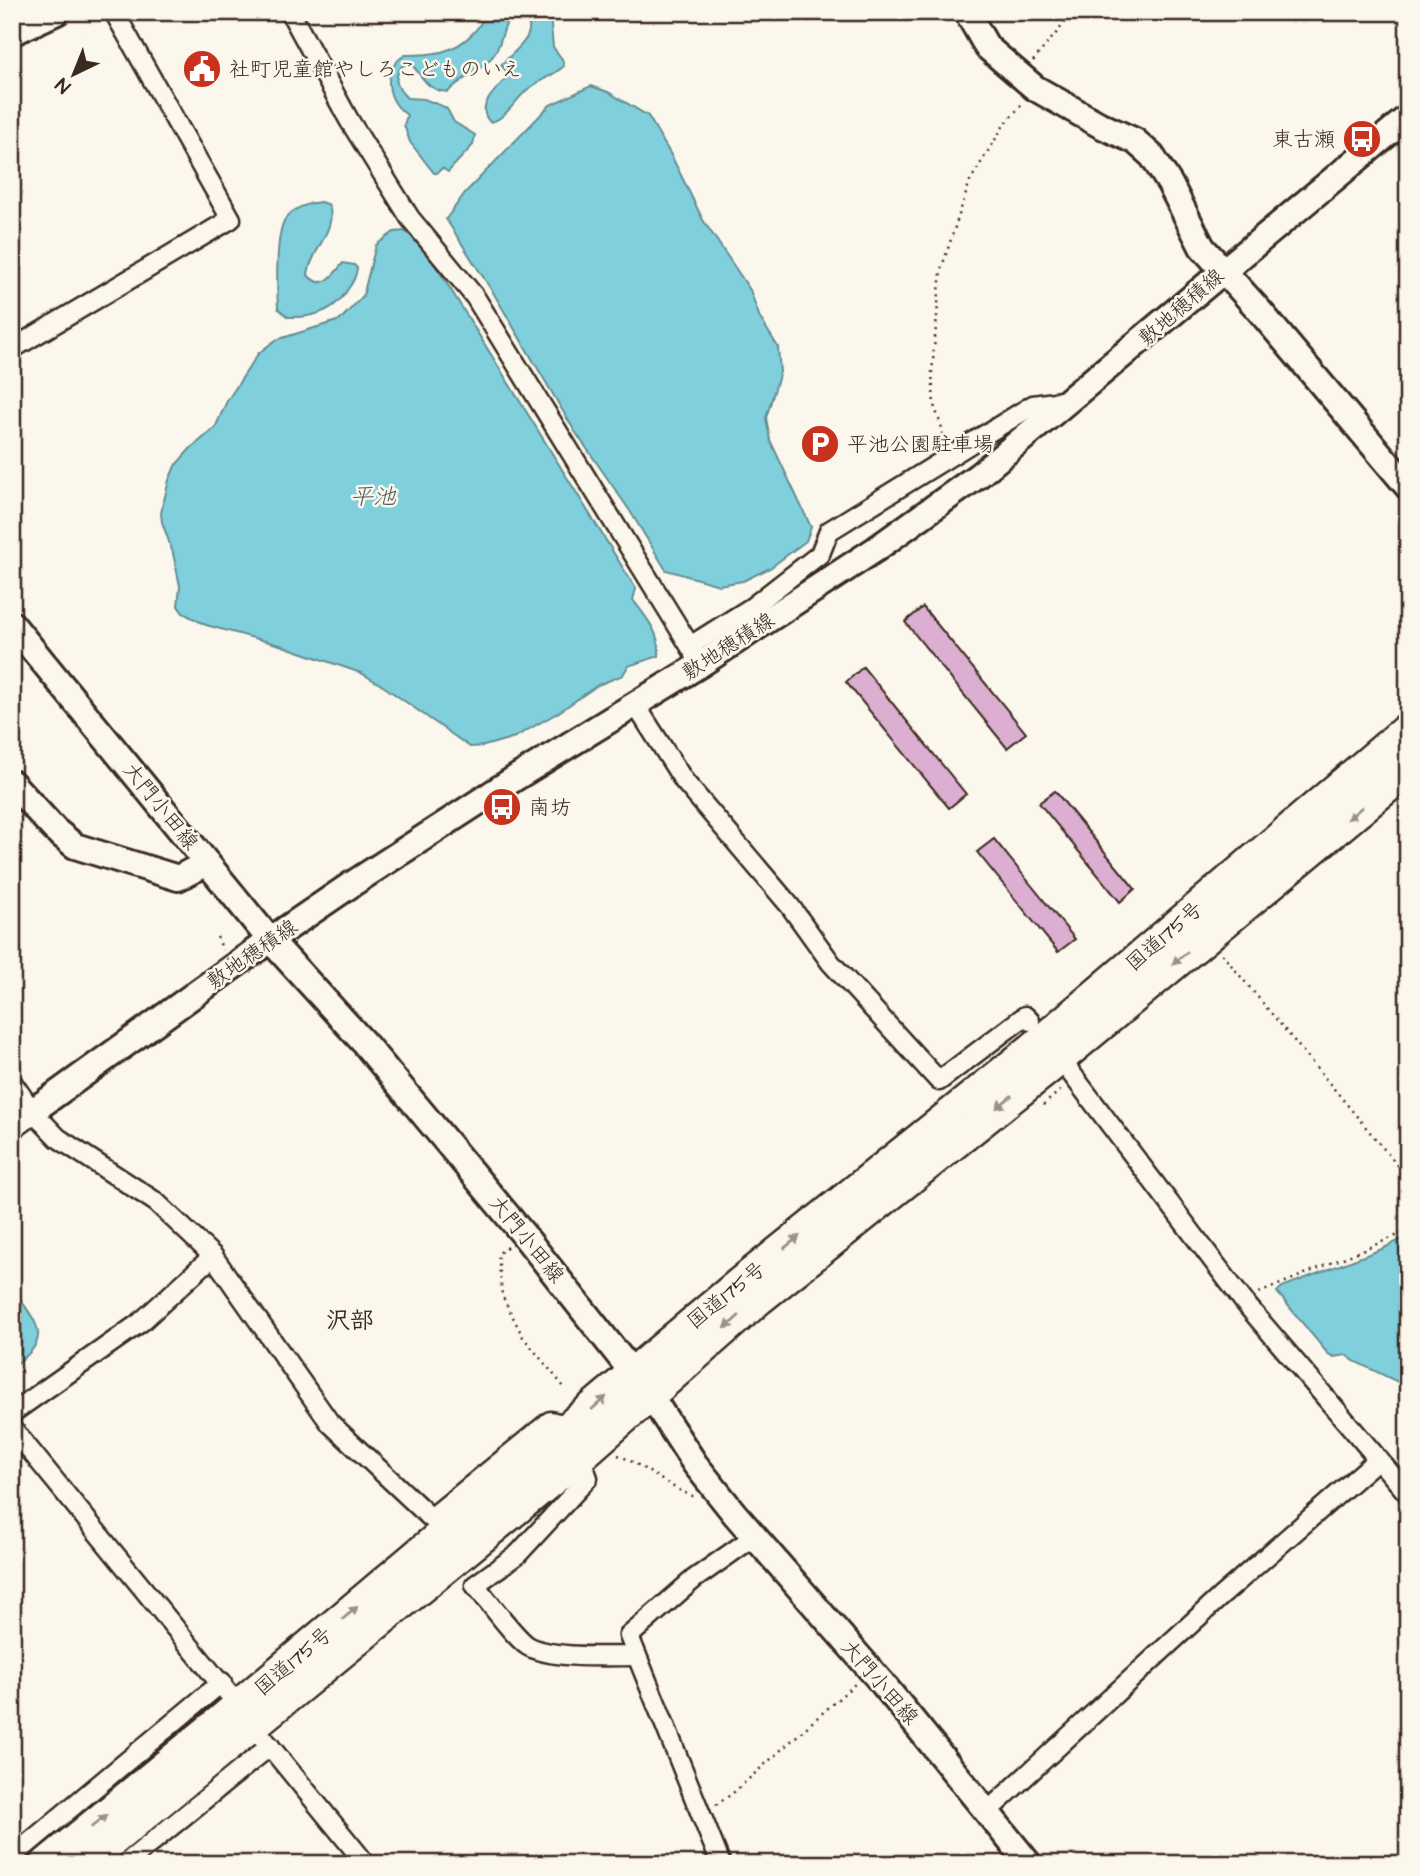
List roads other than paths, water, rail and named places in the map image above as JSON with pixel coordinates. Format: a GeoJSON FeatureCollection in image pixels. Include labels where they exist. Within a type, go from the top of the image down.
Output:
{"type":"FeatureCollection","features":[{"type":"Feature","properties":{"kind":"highway","name":"国道175号"},"geometry":{"type":"LineString","coordinates":[[83,1864],[580,1456],[642,1383],[741,1283],[1033,1049],[1408,729]]}},
{"type":"Feature","properties":{"kind":"highway","name":"国道175号"},"geometry":{"type":"LineString","coordinates":[[47,1864],[572,1426],[642,1383],[758,1299],[1049,1066],[1408,769]]}},
{"type":"Feature","properties":{"kind":"main road"},"geometry":{"type":"LineString","coordinates":[[12,33],[57,12]]}},
{"type":"Feature","properties":{"kind":"main road"},"geometry":{"type":"LineString","coordinates":[[967,12],[987,47],[1029,81],[1100,125],[1135,141],[1152,156],[1170,184],[1202,247],[1408,487]]}},
{"type":"Feature","properties":{"kind":"main road","name":"敷地穂積線"},"geometry":{"type":"LineString","coordinates":[[12,1126],[270,940],[506,784],[635,704],[695,655],[876,549],[979,475],[1408,117]]}},
{"type":"Feature","properties":{"kind":"main road","name":"大門小田線"},"geometry":{"type":"LineString","coordinates":[[12,624],[270,940],[365,1044],[523,1234],[642,1383],[695,1464],[988,1811],[1029,1864]]}},
{"type":"Feature","properties":{"kind":"main road"},"geometry":{"type":"LineString","coordinates":[[12,783],[55,830],[75,846],[178,878],[207,863]]}},
{"type":"Feature","properties":{"kind":"street"},"geometry":{"type":"LineString","coordinates":[[12,349],[230,219],[114,12]]}},
{"type":"Feature","properties":{"kind":"street"},"geometry":{"type":"LineString","coordinates":[[290,12],[349,120],[410,218],[475,297],[695,655],[820,554],[829,531],[1033,405],[1069,400]]}},
{"type":"Feature","properties":{"kind":"street"},"geometry":{"type":"LineString","coordinates":[[635,704],[684,781],[790,906],[831,963],[939,1081],[1025,1016],[1030,1021]]}},
{"type":"Feature","properties":{"kind":"street"},"geometry":{"type":"LineString","coordinates":[[1068,1069],[1245,1303],[1408,1494]]}},
{"type":"Feature","properties":{"kind":"street"},"geometry":{"type":"LineString","coordinates":[[12,1083],[33,1112],[58,1138],[156,1202],[213,1256],[330,1423],[431,1518],[550,1421],[572,1426]]}},
{"type":"Feature","properties":{"kind":"street"},"geometry":{"type":"LineString","coordinates":[[12,1413],[141,1322],[213,1256]]}},
{"type":"Feature","properties":{"kind":"street"},"geometry":{"type":"LineString","coordinates":[[12,1428],[225,1688],[12,1857]]}},
{"type":"Feature","properties":{"kind":"street"},"geometry":{"type":"LineString","coordinates":[[580,1456],[588,1479],[518,1554],[475,1585],[526,1645],[539,1651],[586,1656],[635,1656]]}},
{"type":"Feature","properties":{"kind":"street"},"geometry":{"type":"LineString","coordinates":[[988,1811],[1220,1597],[1378,1459]]}},
{"type":"Feature","properties":{"kind":"street"},"geometry":{"type":"LineString","coordinates":[[721,1864],[629,1636],[694,1579],[755,1536]]}},
{"type":"Feature","properties":{"kind":"street"},"geometry":{"type":"LineString","coordinates":[[125,1864],[266,1740],[366,1864]]}},
{"type":"Feature","properties":{"kind":"water"},"geometry":{"type":"Polygon","coordinates":[[[489,12],[545,12],[550,15],[553,47],[564,66],[529,88],[504,114],[490,122],[486,116],[486,104],[507,77],[507,72],[501,65],[527,36],[529,29],[524,16],[511,16],[492,57],[448,92],[431,87],[413,66],[403,65],[397,74],[397,82],[407,98],[424,99],[442,106],[447,109],[454,122],[475,135],[473,145],[448,172],[442,168],[434,173],[410,142],[404,125],[407,115],[394,101],[389,85],[392,69],[405,55],[433,54],[457,46],[474,32],[489,12]]]}},
{"type":"Feature","properties":{"kind":"water"},"geometry":{"type":"Polygon","coordinates":[[[591,86],[608,92],[648,116],[703,220],[750,290],[760,318],[778,347],[780,372],[766,418],[770,440],[811,527],[806,541],[770,568],[743,581],[719,585],[666,570],[630,511],[574,430],[494,294],[446,219],[465,193],[550,105],[591,86]]]}},
{"type":"Feature","properties":{"kind":"water"},"geometry":{"type":"Polygon","coordinates":[[[320,202],[328,204],[330,222],[308,275],[313,280],[323,282],[332,277],[343,263],[354,265],[357,268],[356,274],[343,297],[330,308],[315,315],[288,317],[278,308],[278,262],[282,225],[289,214],[297,209],[320,202]]]}},
{"type":"Feature","properties":{"kind":"water","name":"平池"},"geometry":{"type":"Polygon","coordinates":[[[404,231],[417,238],[443,277],[636,589],[633,600],[652,626],[658,640],[659,656],[628,666],[623,675],[598,685],[559,712],[515,737],[484,746],[470,747],[361,673],[280,645],[206,625],[183,613],[178,606],[180,586],[173,553],[162,522],[161,513],[175,466],[215,428],[227,401],[258,354],[276,340],[340,320],[363,296],[376,245],[394,232],[404,231]]]}},
{"type":"Feature","properties":{"kind":"water"},"geometry":{"type":"Polygon","coordinates":[[[1408,1236],[1408,1387],[1346,1355],[1334,1357],[1328,1354],[1277,1292],[1282,1287],[1382,1249],[1408,1236]]]}},
{"type":"Feature","properties":{"kind":"water"},"geometry":{"type":"Polygon","coordinates":[[[12,1287],[34,1320],[38,1338],[26,1356],[12,1367],[12,1287]]]}},
{"type":"Feature","properties":{"kind":"place","name":"社町児童館やしろこどものいえ"},"geometry":{"type":"Point","coordinates":[202,69]}},
{"type":"Feature","properties":{"kind":"place","name":"東古瀬"},"geometry":{"type":"Point","coordinates":[1362,139]}},
{"type":"Feature","properties":{"kind":"place","name":"平池公園駐車場"},"geometry":{"type":"Point","coordinates":[820,444]}},
{"type":"Feature","properties":{"kind":"place","name":"南坊"},"geometry":{"type":"Point","coordinates":[502,807]}},
{"type":"Feature","properties":{"kind":"district","name":"沢部"},"geometry":{"type":"Point","coordinates":[350,1320]}}]}
